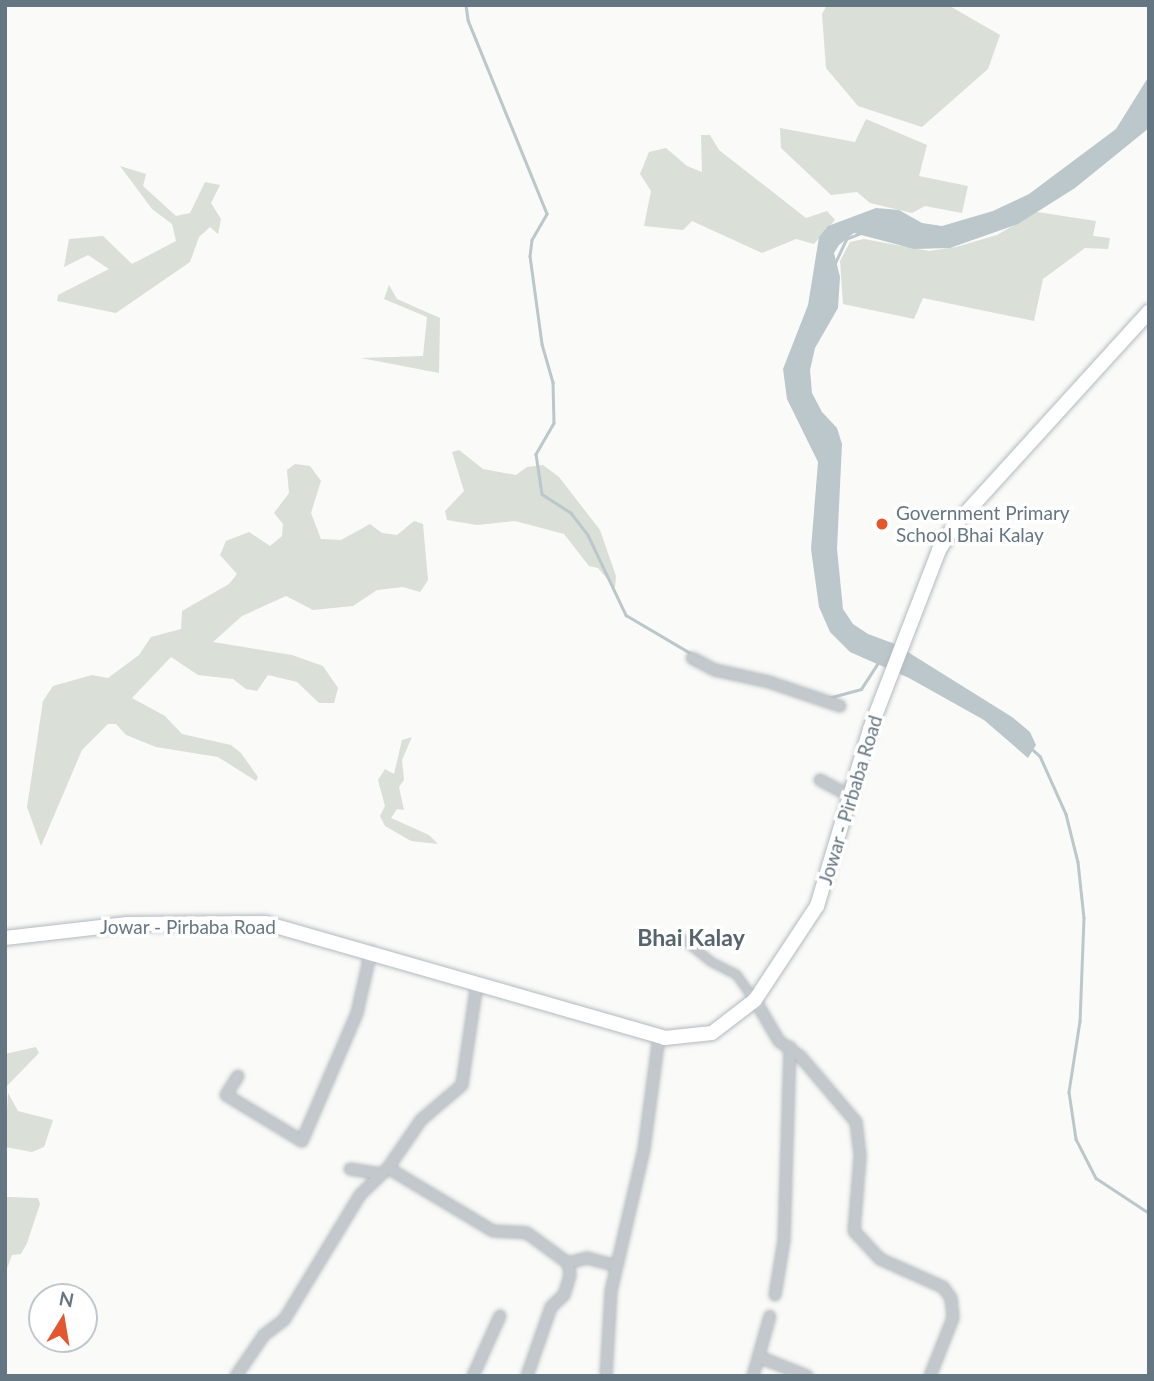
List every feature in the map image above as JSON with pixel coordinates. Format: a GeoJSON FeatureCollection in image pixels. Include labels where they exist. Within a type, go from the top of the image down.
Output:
{"type":"FeatureCollection","features":[{"type":"Feature","properties":{"kind":"main road","name":"Jowar - Pirbaba Road"},"geometry":{"type":"LineString","coordinates":[[5,938],[127,924],[265,923],[371,951],[659,1036],[712,1033],[755,1000],[817,906],[852,797],[870,729],[925,579],[954,526],[1149,312]]}},
{"type":"Feature","properties":{"kind":"street"},"geometry":{"type":"LineString","coordinates":[[692,658],[715,670],[769,682],[840,706]]}},
{"type":"Feature","properties":{"kind":"street"},"geometry":{"type":"LineString","coordinates":[[820,780],[852,797]]}},
{"type":"Feature","properties":{"kind":"street"},"geometry":{"type":"LineString","coordinates":[[682,938],[710,961],[736,974],[779,1041],[790,1047],[856,1122],[860,1157],[854,1231],[880,1259],[943,1287],[951,1298],[953,1318],[930,1376]]}},
{"type":"Feature","properties":{"kind":"street"},"geometry":{"type":"LineString","coordinates":[[238,1076],[226,1095],[302,1140],[357,1013],[371,951]]}},
{"type":"Feature","properties":{"kind":"street"},"geometry":{"type":"LineString","coordinates":[[236,1376],[264,1335],[284,1320],[360,1195],[384,1171],[421,1120],[462,1085],[477,983]]}},
{"type":"Feature","properties":{"kind":"street"},"geometry":{"type":"LineString","coordinates":[[606,1376],[616,1266],[644,1149],[659,1036]]}},
{"type":"Feature","properties":{"kind":"street"},"geometry":{"type":"LineString","coordinates":[[775,1294],[783,1240],[790,1047]]}},
{"type":"Feature","properties":{"kind":"street"},"geometry":{"type":"LineString","coordinates":[[350,1169],[384,1171],[493,1231],[527,1233],[568,1262],[570,1275],[564,1295],[551,1307],[527,1376]]}},
{"type":"Feature","properties":{"kind":"street"},"geometry":{"type":"LineString","coordinates":[[568,1262],[587,1258],[616,1266]]}},
{"type":"Feature","properties":{"kind":"street"},"geometry":{"type":"LineString","coordinates":[[473,1376],[500,1316]]}},
{"type":"Feature","properties":{"kind":"street"},"geometry":{"type":"LineString","coordinates":[[753,1376],[770,1316]]}},
{"type":"Feature","properties":{"kind":"street"},"geometry":{"type":"LineString","coordinates":[[759,1357],[807,1376]]}},
{"type":"Feature","properties":{"kind":"shaded area"},"geometry":{"type":"Polygon","coordinates":[[[827,5],[948,5],[1000,35],[988,69],[922,127],[858,106],[826,68],[822,14],[827,5]]]}},
{"type":"Feature","properties":{"kind":"shaded area"},"geometry":{"type":"Polygon","coordinates":[[[1149,76],[1149,128],[1075,188],[1018,224],[950,248],[914,249],[854,233],[839,245],[834,253],[840,277],[838,308],[815,348],[810,370],[812,393],[822,412],[837,428],[842,444],[837,549],[843,609],[853,624],[868,634],[895,644],[1012,717],[1030,732],[1036,745],[1028,758],[984,720],[909,678],[850,652],[830,632],[819,607],[811,549],[818,462],[787,399],[783,369],[808,305],[819,237],[828,226],[876,208],[899,210],[922,223],[942,226],[993,211],[1029,194],[1116,129],[1149,76]]]}},
{"type":"Feature","properties":{"kind":"shaded area"},"geometry":{"type":"Polygon","coordinates":[[[866,119],[927,145],[919,176],[968,186],[962,213],[925,206],[912,213],[870,203],[857,192],[831,195],[781,148],[780,128],[855,142],[866,119]]]}},
{"type":"Feature","properties":{"kind":"shaded area"},"geometry":{"type":"Polygon","coordinates":[[[701,135],[710,135],[719,150],[806,218],[827,211],[835,220],[814,244],[796,239],[762,253],[692,221],[683,230],[644,226],[651,191],[640,174],[649,152],[666,148],[687,166],[702,172],[701,135]]]}},
{"type":"Feature","properties":{"kind":"shaded area"},"geometry":{"type":"Polygon","coordinates":[[[120,166],[146,174],[143,186],[176,216],[190,213],[205,182],[220,185],[211,203],[221,219],[218,234],[210,227],[199,237],[190,262],[116,313],[57,301],[58,295],[109,269],[88,255],[64,267],[69,239],[103,236],[132,264],[176,241],[172,224],[152,209],[120,166]]]}},
{"type":"Feature","properties":{"kind":"shaded area"},"geometry":{"type":"Polygon","coordinates":[[[1037,212],[1096,221],[1093,236],[1110,238],[1108,249],[1085,248],[1043,279],[1034,321],[923,298],[914,319],[843,304],[840,261],[850,242],[864,239],[929,251],[956,247],[997,235],[1037,212]]]}},
{"type":"Feature","properties":{"kind":"shaded area"},"geometry":{"type":"Polygon","coordinates":[[[389,285],[397,299],[440,318],[439,373],[361,358],[423,356],[427,317],[384,299],[389,285]]]}},
{"type":"Feature","properties":{"kind":"shaded area"},"geometry":{"type":"Polygon","coordinates":[[[459,450],[483,469],[516,475],[527,467],[543,465],[559,477],[600,530],[616,576],[615,588],[598,568],[589,566],[564,534],[515,521],[477,525],[447,520],[445,511],[464,491],[452,452],[459,450]]]}},
{"type":"Feature","properties":{"kind":"shaded area"},"geometry":{"type":"Polygon","coordinates":[[[295,464],[310,466],[321,481],[311,513],[321,539],[341,540],[370,524],[382,533],[397,535],[414,521],[423,524],[428,580],[423,588],[420,592],[403,587],[377,590],[353,606],[313,610],[286,596],[242,616],[213,642],[292,655],[323,666],[338,688],[334,703],[319,703],[297,682],[268,675],[257,691],[246,689],[233,679],[198,675],[171,657],[132,698],[165,716],[182,734],[231,745],[241,753],[258,777],[256,781],[218,757],[156,747],[126,735],[116,724],[108,724],[82,750],[41,846],[27,807],[43,701],[53,686],[92,675],[108,678],[139,655],[151,637],[181,629],[182,611],[229,584],[237,574],[220,555],[226,541],[249,532],[270,546],[282,536],[283,524],[274,513],[289,493],[287,470],[295,464]]]}},
{"type":"Feature","properties":{"kind":"shaded area"},"geometry":{"type":"Polygon","coordinates":[[[412,737],[402,760],[404,780],[399,787],[404,810],[397,809],[391,818],[429,835],[438,844],[411,841],[385,826],[380,816],[385,806],[378,780],[385,769],[394,774],[402,740],[412,737]]]}},
{"type":"Feature","properties":{"kind":"shaded area"},"geometry":{"type":"Polygon","coordinates":[[[36,1047],[39,1053],[5,1088],[5,1054],[36,1047]]]}},
{"type":"Feature","properties":{"kind":"shaded area"},"geometry":{"type":"Polygon","coordinates":[[[8,1093],[18,1111],[53,1120],[44,1147],[32,1152],[5,1147],[8,1093]]]}},
{"type":"Feature","properties":{"kind":"shaded area"},"geometry":{"type":"Polygon","coordinates":[[[7,1197],[38,1198],[40,1204],[27,1243],[21,1254],[12,1255],[5,1274],[7,1197]]]}},
{"type":"Feature","properties":{"kind":"waterway"},"geometry":{"type":"LineString","coordinates":[[466,5],[468,20],[547,214],[532,240],[530,256],[542,344],[553,382],[554,423],[536,454],[542,494],[571,513],[588,535],[626,615],[692,654]]}},
{"type":"Feature","properties":{"kind":"waterway"},"geometry":{"type":"LineString","coordinates":[[835,263],[846,239],[861,233]]}},
{"type":"Feature","properties":{"kind":"waterway"},"geometry":{"type":"LineString","coordinates":[[828,698],[861,689],[880,660]]}},
{"type":"Feature","properties":{"kind":"waterway"},"geometry":{"type":"LineString","coordinates":[[1031,748],[1040,756],[1066,814],[1078,862],[1084,918],[1080,1021],[1069,1092],[1076,1139],[1096,1178],[1149,1213]]}},
{"type":"Feature","properties":{"kind":"place","name":"Government Primary School Bhai Kalay"},"geometry":{"type":"Point","coordinates":[882,524]}},
{"type":"Feature","properties":{"kind":"district","name":"Bhai Kalay"},"geometry":{"type":"Point","coordinates":[691,937]}}]}
